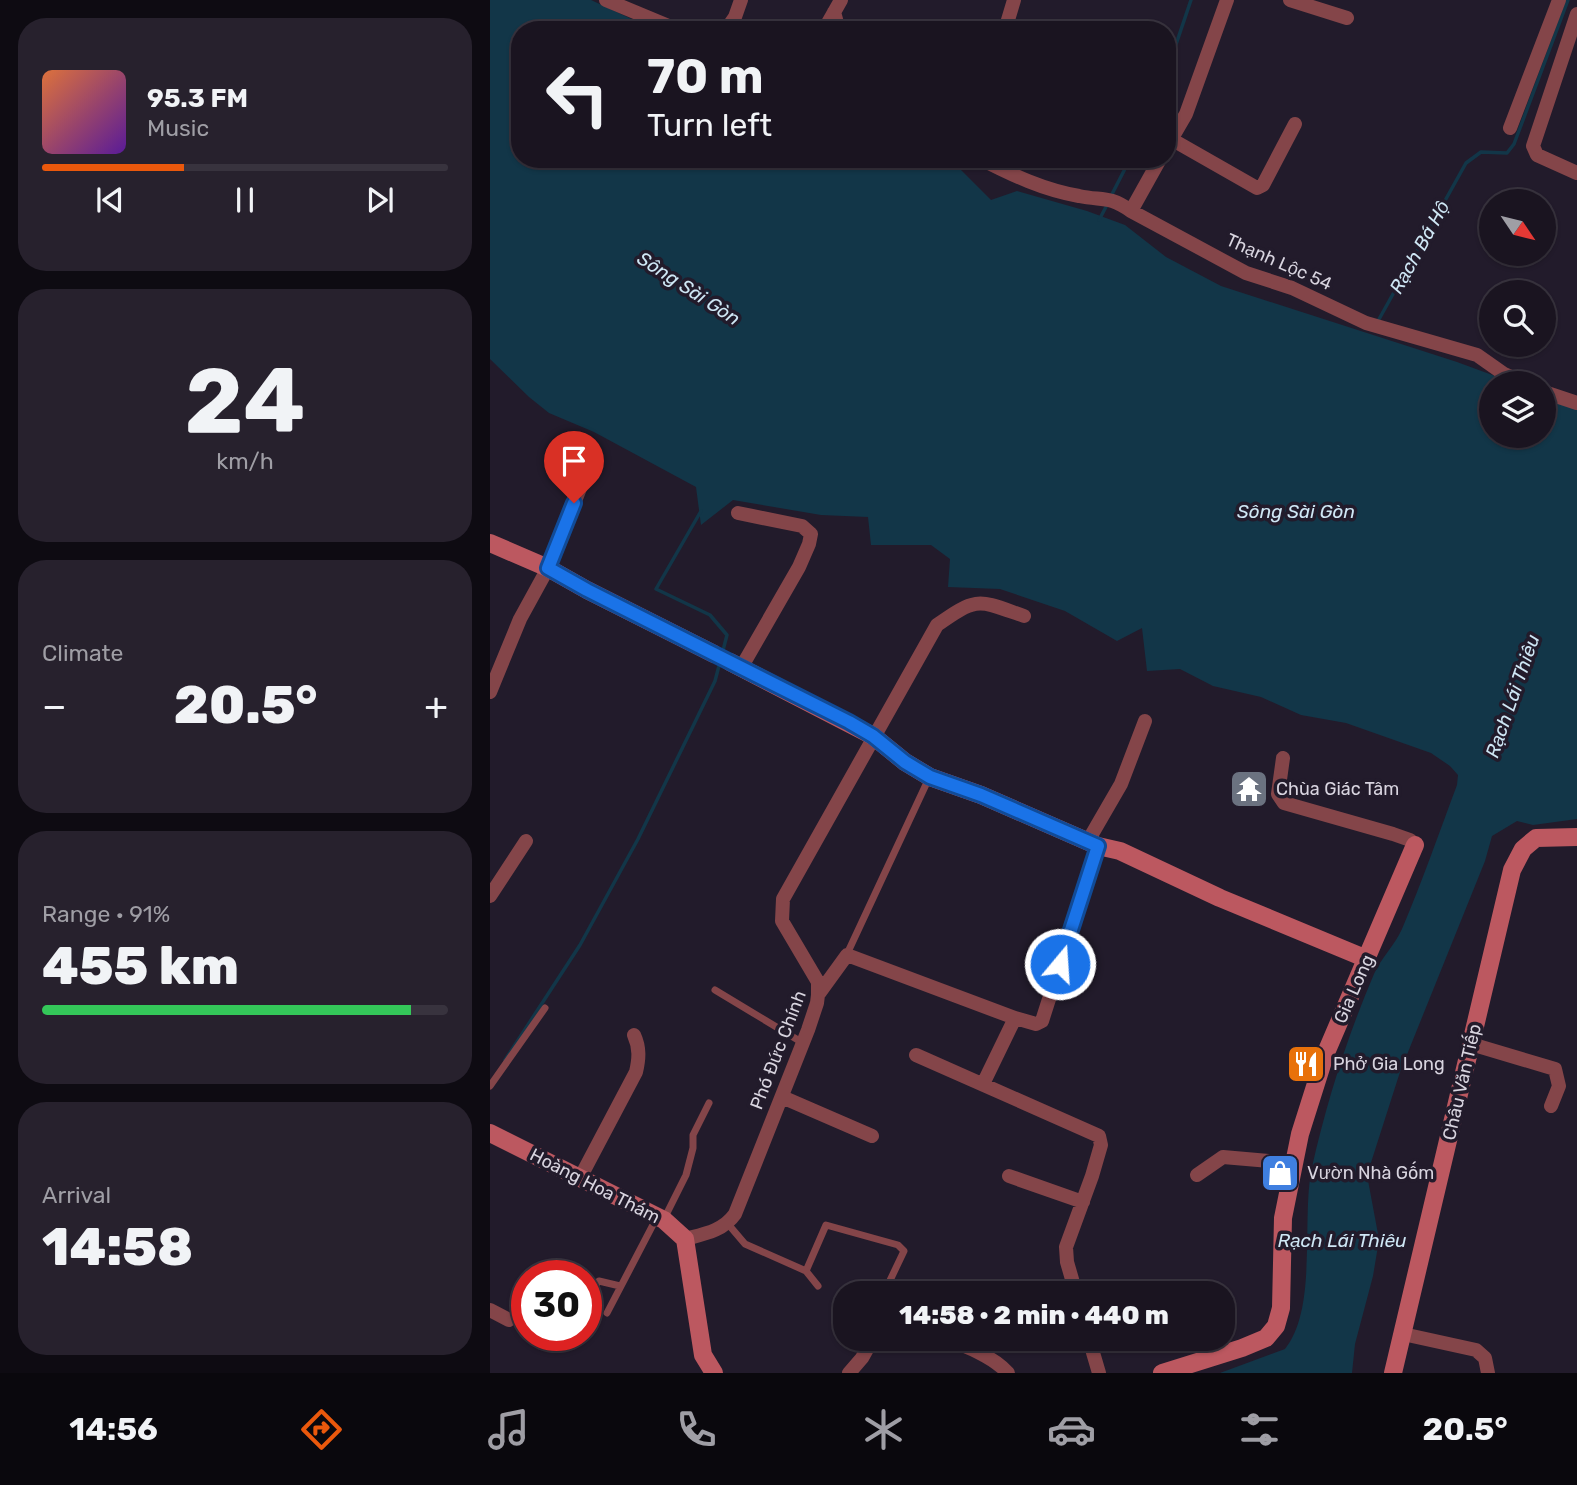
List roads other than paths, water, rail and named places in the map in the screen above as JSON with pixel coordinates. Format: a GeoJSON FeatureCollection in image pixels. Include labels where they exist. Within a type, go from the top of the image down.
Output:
{"type":"FeatureCollection","features":[{"type":"Feature","properties":{"kind":"street"},"geometry":{"type":"LineString","coordinates":[[606,0],[656,21]]}},
{"type":"Feature","properties":{"kind":"street"},"geometry":{"type":"LineString","coordinates":[[732,21],[741,0]]}},
{"type":"Feature","properties":{"kind":"street"},"geometry":{"type":"LineString","coordinates":[[1008,21],[1014,0]]}},
{"type":"Feature","properties":{"kind":"street"},"geometry":{"type":"LineString","coordinates":[[1176,131],[1186,114],[1227,0]]}},
{"type":"Feature","properties":{"kind":"street"},"geometry":{"type":"LineString","coordinates":[[1290,0],[1347,19]]}},
{"type":"Feature","properties":{"kind":"street"},"geometry":{"type":"LineString","coordinates":[[1510,128],[1559,0]]}},
{"type":"Feature","properties":{"kind":"street"},"geometry":{"type":"LineString","coordinates":[[1577,14],[1533,146],[1537,155],[1577,173]]}},
{"type":"Feature","properties":{"kind":"street"},"geometry":{"type":"LineString","coordinates":[[1176,147],[1257,188],[1263,184],[1296,124]]}},
{"type":"Feature","properties":{"kind":"street","name":"Thạnh Lộc 54"},"geometry":{"type":"LineString","coordinates":[[999,168],[1018,178],[1080,197],[1110,200],[1245,273],[1292,288],[1367,323],[1477,355],[1500,371]]}},
{"type":"Feature","properties":{"kind":"street"},"geometry":{"type":"LineString","coordinates":[[1130,211],[1155,168]]}},
{"type":"Feature","properties":{"kind":"street"},"geometry":{"type":"LineString","coordinates":[[1556,396],[1577,403]]}},
{"type":"Feature","properties":{"kind":"street"},"geometry":{"type":"LineString","coordinates":[[490,692],[520,620],[548,568],[583,481]]}},
{"type":"Feature","properties":{"kind":"street"},"geometry":{"type":"LineString","coordinates":[[728,661],[799,567],[811,534],[802,526],[738,513]]}},
{"type":"Feature","properties":{"kind":"street"},"geometry":{"type":"LineString","coordinates":[[490,543],[548,568],[873,736],[905,762],[930,777],[981,795],[1093,844],[1120,851],[1220,898],[1367,959]]}},
{"type":"Feature","properties":{"kind":"street"},"geometry":{"type":"LineString","coordinates":[[818,995],[818,982],[782,921],[783,899],[937,625],[964,606],[985,602],[1024,617]]}},
{"type":"Feature","properties":{"kind":"street"},"geometry":{"type":"LineString","coordinates":[[847,955],[1015,1018],[1037,1024],[1042,1021],[1093,844],[1121,784],[1145,721]]}},
{"type":"Feature","properties":{"kind":"street"},"geometry":{"type":"LineString","coordinates":[[1283,758],[1278,794],[1284,803],[1393,834],[1410,840],[1415,845]]}},
{"type":"Feature","properties":{"kind":"street","name":"Châu Văn Tiếp"},"geometry":{"type":"LineString","coordinates":[[1393,1373],[1512,870],[1523,849],[1536,838],[1577,837]]}},
{"type":"Feature","properties":{"kind":"street"},"geometry":{"type":"LineString","coordinates":[[490,896],[526,841]]}},
{"type":"Feature","properties":{"kind":"street","name":"Gia Long"},"geometry":{"type":"LineString","coordinates":[[1294,1158],[1325,1055],[1415,845]]}},
{"type":"Feature","properties":{"kind":"street","name":"Phó Đức Chính"},"geometry":{"type":"LineString","coordinates":[[728,1224],[740,1202],[782,1097],[818,995],[847,955]]}},
{"type":"Feature","properties":{"kind":"street"},"geometry":{"type":"LineString","coordinates":[[983,1084],[1015,1018]]}},
{"type":"Feature","properties":{"kind":"street"},"geometry":{"type":"LineString","coordinates":[[580,1178],[636,1072],[639,1056],[634,1035]]}},
{"type":"Feature","properties":{"kind":"street"},"geometry":{"type":"LineString","coordinates":[[1471,1044],[1555,1069],[1559,1086],[1551,1106]]}},
{"type":"Feature","properties":{"kind":"street"},"geometry":{"type":"LineString","coordinates":[[916,1055],[1099,1136],[1101,1145],[1066,1247],[1073,1281]]}},
{"type":"Feature","properties":{"kind":"street"},"geometry":{"type":"LineString","coordinates":[[782,1097],[872,1136]]}},
{"type":"Feature","properties":{"kind":"street","name":"Hoàng Hoa Thám"},"geometry":{"type":"LineString","coordinates":[[490,1133],[661,1218],[685,1239]]}},
{"type":"Feature","properties":{"kind":"street"},"geometry":{"type":"LineString","coordinates":[[1162,1373],[1242,1349],[1266,1338],[1276,1326],[1280,1308],[1283,1218],[1294,1158],[1223,1157],[1197,1175]]}},
{"type":"Feature","properties":{"kind":"street"},"geometry":{"type":"LineString","coordinates":[[1009,1176],[1083,1202]]}},
{"type":"Feature","properties":{"kind":"street"},"geometry":{"type":"LineString","coordinates":[[714,1373],[704,1364],[685,1239],[728,1224]]}},
{"type":"Feature","properties":{"kind":"street"},"geometry":{"type":"LineString","coordinates":[[490,1310],[509,1320]]}},
{"type":"Feature","properties":{"kind":"street"},"geometry":{"type":"LineString","coordinates":[[1403,1334],[1476,1350],[1485,1358],[1488,1373]]}},
{"type":"Feature","properties":{"kind":"street"},"geometry":{"type":"LineString","coordinates":[[849,1373],[866,1351]]}},
{"type":"Feature","properties":{"kind":"street"},"geometry":{"type":"LineString","coordinates":[[976,1351],[1009,1373]]}},
{"type":"Feature","properties":{"kind":"street"},"geometry":{"type":"LineString","coordinates":[[1093,1351],[1099,1373]]}},
{"type":"Feature","properties":{"kind":"lane","name":"Phó Đức Chính"},"geometry":{"type":"LineString","coordinates":[[847,955],[930,777]]}},
{"type":"Feature","properties":{"kind":"lane"},"geometry":{"type":"LineString","coordinates":[[715,990],[803,1043]]}},
{"type":"Feature","properties":{"kind":"lane"},"geometry":{"type":"LineString","coordinates":[[490,1086],[545,1009]]}},
{"type":"Feature","properties":{"kind":"lane"},"geometry":{"type":"LineString","coordinates":[[607,1313],[620,1286],[686,1175],[693,1148],[693,1135],[709,1103]]}},
{"type":"Feature","properties":{"kind":"lane"},"geometry":{"type":"LineString","coordinates":[[728,1224],[745,1244],[806,1271],[818,1286]]}},
{"type":"Feature","properties":{"kind":"lane"},"geometry":{"type":"LineString","coordinates":[[806,1271],[827,1225],[898,1245],[904,1251],[890,1281]]}},
{"type":"Feature","properties":{"kind":"lane"},"geometry":{"type":"LineString","coordinates":[[602,1282],[620,1286]]}},
{"type":"Feature","properties":{"kind":"water","name":"Sông Sài Gòn"},"geometry":{"type":"Polygon","coordinates":[[[490,0],[591,0],[636,21],[511,21],[511,168],[959,168],[991,200],[1017,191],[1087,211],[1125,225],[1166,257],[1221,286],[1481,371],[1479,371],[1479,448],[1556,448],[1556,400],[1577,408],[1577,819],[1533,825],[1517,821],[1492,836],[1485,861],[1400,1072],[1367,1175],[1378,1246],[1355,1344],[1352,1373],[1220,1373],[1285,1349],[1295,1332],[1305,1287],[1312,1167],[1331,1094],[1355,1021],[1380,962],[1399,935],[1457,785],[1458,775],[1431,753],[1346,723],[1301,715],[1261,697],[1213,686],[1180,669],[1147,671],[1142,628],[1117,641],[1065,611],[1000,589],[948,587],[950,559],[931,545],[871,545],[868,517],[821,515],[733,500],[701,525],[696,487],[594,432],[549,413],[490,359],[490,0]]]}},
{"type":"Feature","properties":{"kind":"waterway"},"geometry":{"type":"LineString","coordinates":[[1176,44],[1191,0]]}},
{"type":"Feature","properties":{"kind":"waterway","name":"Rạch Bá Hộ"},"geometry":{"type":"LineString","coordinates":[[1378,321],[1466,163],[1481,152],[1507,153],[1514,144],[1568,0]]}},
{"type":"Feature","properties":{"kind":"waterway"},"geometry":{"type":"LineString","coordinates":[[1110,198],[1125,168]]}},
{"type":"Feature","properties":{"kind":"waterway"},"geometry":{"type":"LineString","coordinates":[[1099,220],[1107,205]]}},
{"type":"Feature","properties":{"kind":"waterway"},"geometry":{"type":"LineString","coordinates":[[505,1060],[580,945],[638,839],[715,681],[727,635],[710,615],[656,589],[701,511]]}},
{"type":"Feature","properties":{"kind":"place","name":"Chùa Giác Tâm"},"geometry":{"type":"Point","coordinates":[1249,789]}},
{"type":"Feature","properties":{"kind":"place","name":"Phở Gia Long"},"geometry":{"type":"Point","coordinates":[1306,1064]}},
{"type":"Feature","properties":{"kind":"place","name":"Vườn Nhà Gốm"},"geometry":{"type":"Point","coordinates":[1280,1173]}},
{"type":"Feature","properties":{"kind":"water label","name":"Rạch Lái Thiêu"},"geometry":{"type":"Point","coordinates":[1512,696]}},
{"type":"Feature","properties":{"kind":"water label","name":"Rạch Lái Thiêu"},"geometry":{"type":"Point","coordinates":[1342,1240]}}]}
